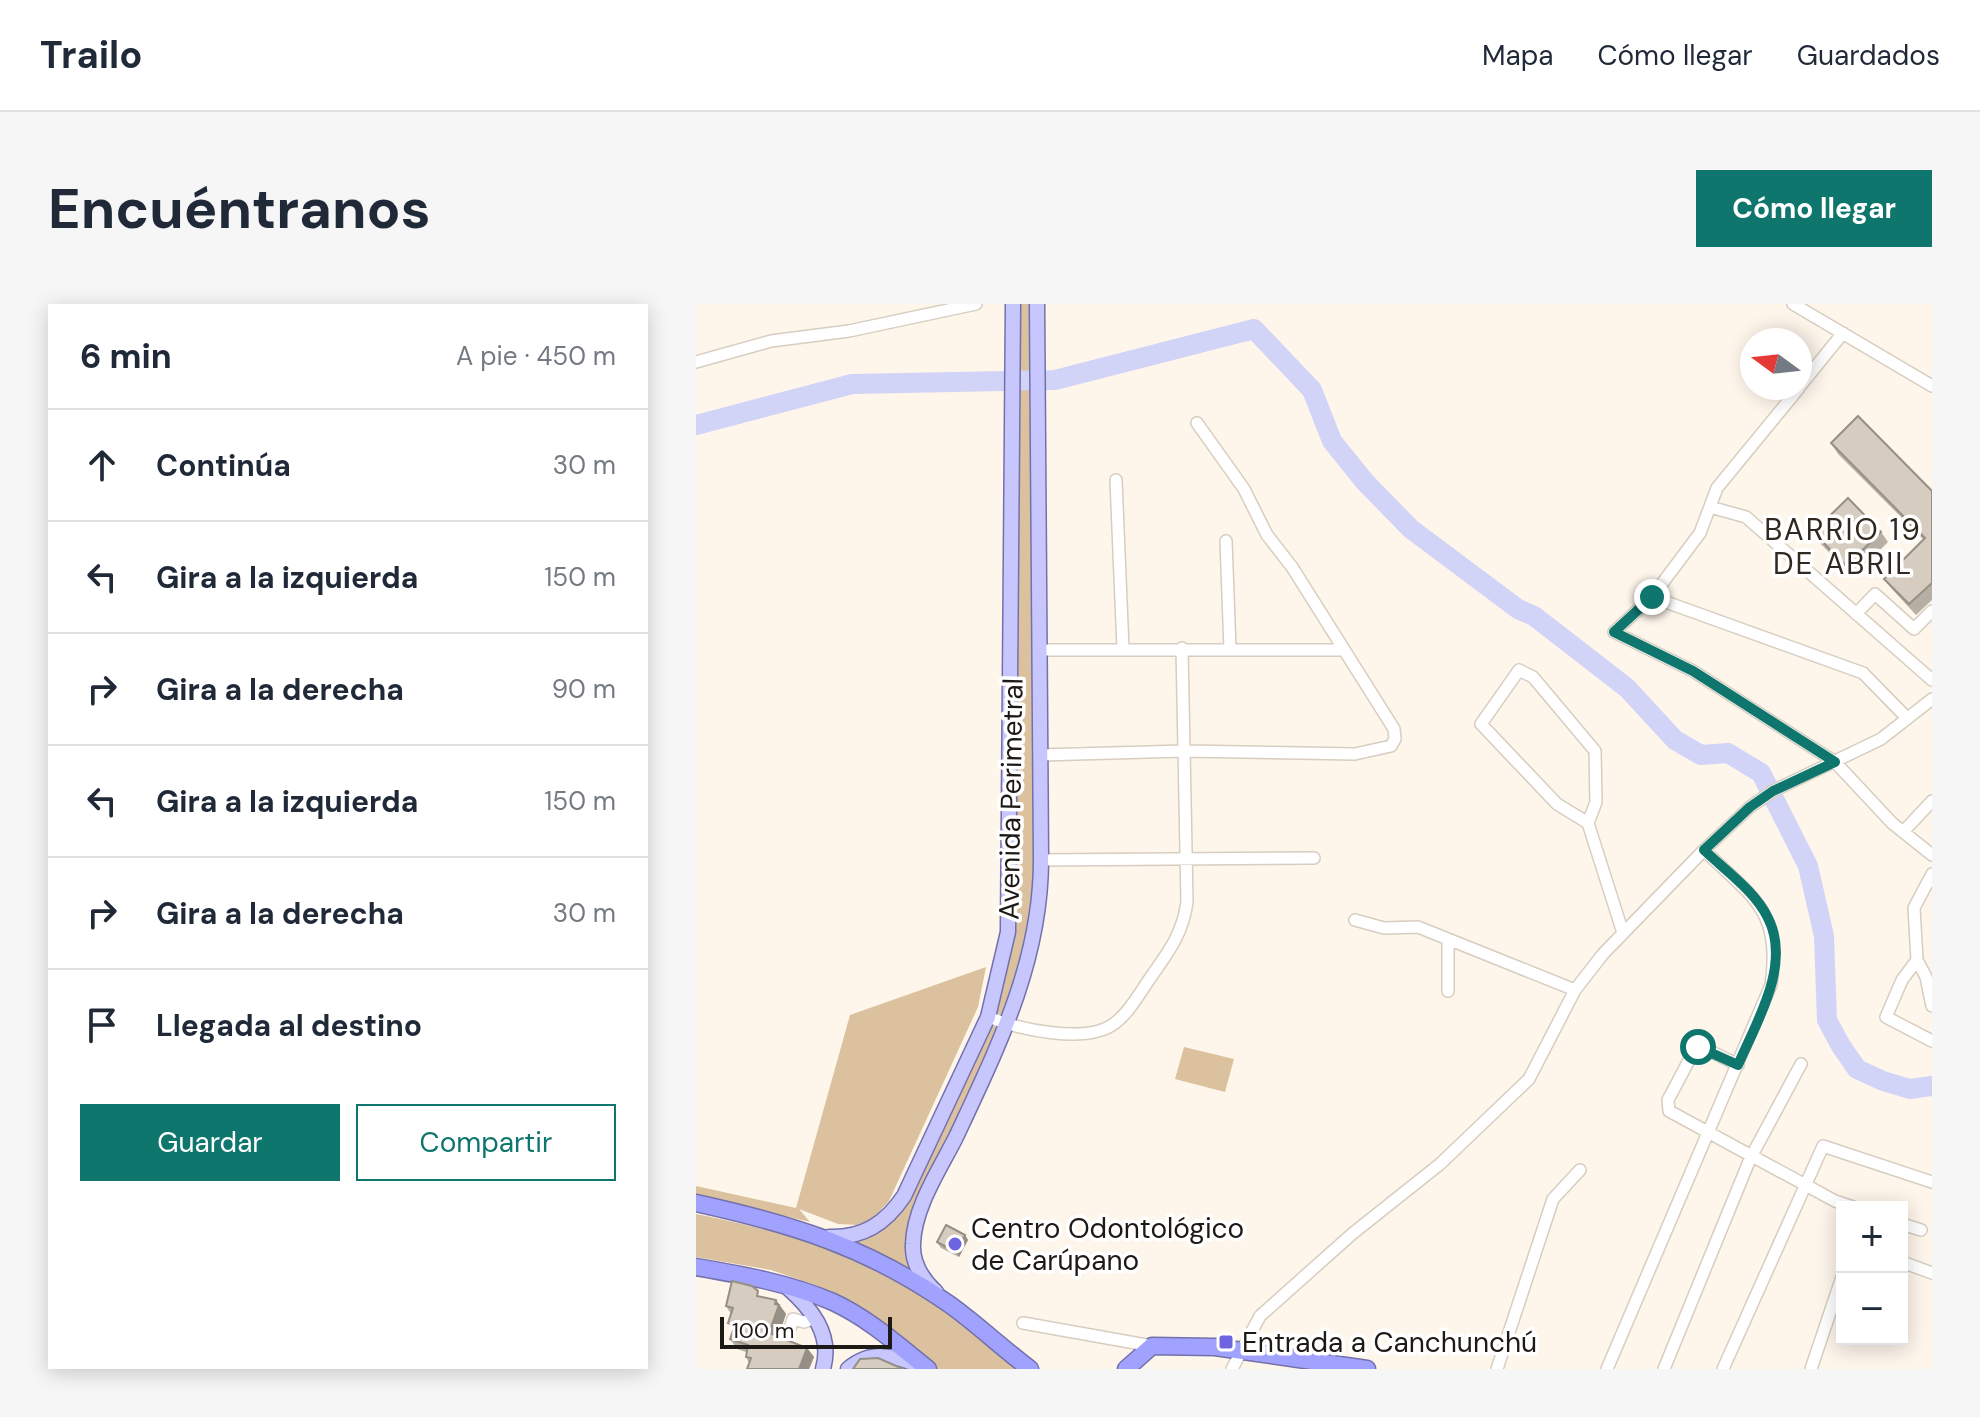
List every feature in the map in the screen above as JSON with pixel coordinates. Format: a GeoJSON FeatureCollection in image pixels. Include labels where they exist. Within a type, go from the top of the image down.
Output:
{"type":"FeatureCollection","features":[{"type":"Feature","properties":{"kind":"highway"},"geometry":{"type":"LineString","coordinates":[[696,1203],[829,1237],[889,1267],[951,1306],[1030,1369]]}},
{"type":"Feature","properties":{"kind":"highway"},"geometry":{"type":"LineString","coordinates":[[696,1267],[768,1279],[834,1303],[883,1333],[928,1369]]}},
{"type":"Feature","properties":{"kind":"highway"},"geometry":{"type":"LineString","coordinates":[[1126,1369],[1152,1346],[1194,1345],[1367,1369]]}},
{"type":"Feature","properties":{"kind":"main road","name":"Avenida Perimetral"},"geometry":{"type":"LineString","coordinates":[[829,1237],[860,1235],[891,1215],[904,1196],[988,1017],[1008,932],[1013,304]]}},
{"type":"Feature","properties":{"kind":"main road","name":"Avenida Perimetral"},"geometry":{"type":"LineString","coordinates":[[951,1306],[926,1283],[916,1264],[913,1243],[921,1209],[1009,1025],[1028,962],[1041,860],[1037,304]]}},
{"type":"Feature","properties":{"kind":"main road"},"geometry":{"type":"LineString","coordinates":[[1012,656],[1040,652]]}},
{"type":"Feature","properties":{"kind":"main road"},"geometry":{"type":"LineString","coordinates":[[786,1286],[815,1318],[825,1347],[823,1369]]}},
{"type":"Feature","properties":{"kind":"main road"},"geometry":{"type":"LineString","coordinates":[[848,1369],[863,1357],[884,1355],[928,1369]]}},
{"type":"Feature","properties":{"kind":"street"},"geometry":{"type":"LineString","coordinates":[[696,362],[771,341],[849,331],[976,304]]}},
{"type":"Feature","properties":{"kind":"street"},"geometry":{"type":"LineString","coordinates":[[1793,304],[1932,386]]}},
{"type":"Feature","properties":{"kind":"street"},"geometry":{"type":"LineString","coordinates":[[1812,371],[1843,333]]}},
{"type":"Feature","properties":{"kind":"street"},"geometry":{"type":"LineString","coordinates":[[1788,400],[1717,488],[1700,533],[1652,597],[1614,632],[1693,671],[1835,762],[1903,832],[1932,855]]}},
{"type":"Feature","properties":{"kind":"street"},"geometry":{"type":"LineString","coordinates":[[1040,755],[1184,751],[1355,754],[1391,746],[1395,739],[1394,729],[1292,567],[1267,535],[1244,489],[1197,423]]}},
{"type":"Feature","properties":{"kind":"street"},"geometry":{"type":"LineString","coordinates":[[1116,480],[1123,649]]}},
{"type":"Feature","properties":{"kind":"street"},"geometry":{"type":"LineString","coordinates":[[1710,507],[1746,517],[1932,680]]}},
{"type":"Feature","properties":{"kind":"street"},"geometry":{"type":"LineString","coordinates":[[1226,541],[1230,649]]}},
{"type":"Feature","properties":{"kind":"street"},"geometry":{"type":"LineString","coordinates":[[1856,614],[1875,594],[1914,629],[1932,611]]}},
{"type":"Feature","properties":{"kind":"street"},"geometry":{"type":"LineString","coordinates":[[1652,597],[1863,673],[1907,718]]}},
{"type":"Feature","properties":{"kind":"street"},"geometry":{"type":"LineString","coordinates":[[1040,652],[1182,648],[1344,650]]}},
{"type":"Feature","properties":{"kind":"street"},"geometry":{"type":"LineString","coordinates":[[988,1017],[1009,1025],[1076,1034],[1095,1032],[1115,1024],[1179,937],[1187,902],[1182,648]]}},
{"type":"Feature","properties":{"kind":"street"},"geometry":{"type":"LineString","coordinates":[[1588,823],[1557,804],[1481,724],[1519,670],[1533,677],[1595,751],[1596,802],[1588,823],[1623,933]]}},
{"type":"Feature","properties":{"kind":"street"},"geometry":{"type":"LineString","coordinates":[[1232,1369],[1260,1316],[1352,1234],[1440,1164],[1529,1079],[1575,990],[1623,933],[1704,850],[1750,807],[1773,791],[1881,739],[1932,699]]}},
{"type":"Feature","properties":{"kind":"street"},"geometry":{"type":"LineString","coordinates":[[1903,832],[1932,801]]}},
{"type":"Feature","properties":{"kind":"street"},"geometry":{"type":"LineString","coordinates":[[1607,1369],[1771,985],[1775,937],[1768,916],[1704,850]]}},
{"type":"Feature","properties":{"kind":"street"},"geometry":{"type":"LineString","coordinates":[[1041,860],[1314,858]]}},
{"type":"Feature","properties":{"kind":"street"},"geometry":{"type":"LineString","coordinates":[[1932,874],[1914,908],[1917,960],[1926,977],[1932,1006]]}},
{"type":"Feature","properties":{"kind":"street"},"geometry":{"type":"LineString","coordinates":[[1355,920],[1384,928],[1418,927],[1575,990]]}},
{"type":"Feature","properties":{"kind":"street"},"geometry":{"type":"LineString","coordinates":[[1448,939],[1448,991]]}},
{"type":"Feature","properties":{"kind":"street"},"geometry":{"type":"LineString","coordinates":[[1917,960],[1902,980],[1886,1017],[1932,1041]]}},
{"type":"Feature","properties":{"kind":"street"},"geometry":{"type":"LineString","coordinates":[[1738,1065],[1698,1047],[1668,1100],[1669,1111],[1840,1201]]}},
{"type":"Feature","properties":{"kind":"street"},"geometry":{"type":"LineString","coordinates":[[1664,1369],[1752,1156],[1801,1064]]}},
{"type":"Feature","properties":{"kind":"street"},"geometry":{"type":"LineString","coordinates":[[1723,1369],[1823,1146],[1932,1182]]}},
{"type":"Feature","properties":{"kind":"street"},"geometry":{"type":"LineString","coordinates":[[1497,1369],[1553,1199],[1580,1170]]}},
{"type":"Feature","properties":{"kind":"street"},"geometry":{"type":"LineString","coordinates":[[1908,1226],[1921,1230]]}},
{"type":"Feature","properties":{"kind":"street"},"geometry":{"type":"LineString","coordinates":[[1908,1264],[1932,1273]]}},
{"type":"Feature","properties":{"kind":"street"},"geometry":{"type":"LineString","coordinates":[[1811,1369],[1836,1295]]}},
{"type":"Feature","properties":{"kind":"street"},"geometry":{"type":"LineString","coordinates":[[788,1335],[793,1319],[804,1322],[815,1318]]}},
{"type":"Feature","properties":{"kind":"street"},"geometry":{"type":"LineString","coordinates":[[1023,1323],[1152,1346]]}},
{"type":"Feature","properties":{"kind":"shaded area"},"geometry":{"type":"Polygon","coordinates":[[[1013,304],[1037,304],[1041,870],[1028,962],[921,1209],[914,1275],[889,1258],[852,1241],[884,1226],[907,1200],[988,1017],[1008,932],[1013,304]]]}},
{"type":"Feature","properties":{"kind":"shaded area"},"geometry":{"type":"Polygon","coordinates":[[[986,967],[978,1007],[889,1201],[873,1218],[858,1225],[838,1224],[799,1209],[810,1222],[696,1194],[696,1186],[796,1208],[850,1015],[986,967]]]}},
{"type":"Feature","properties":{"kind":"shaded area"},"geometry":{"type":"Polygon","coordinates":[[[1184,1047],[1234,1059],[1225,1092],[1175,1079],[1184,1047]]]}},
{"type":"Feature","properties":{"kind":"shaded area"},"geometry":{"type":"Polygon","coordinates":[[[696,1214],[812,1243],[867,1265],[934,1301],[1018,1369],[938,1369],[883,1324],[818,1286],[771,1270],[696,1257],[696,1214]]]}},
{"type":"Feature","properties":{"kind":"building"},"geometry":{"type":"Polygon","coordinates":[[[1858,416],[1932,491],[1932,583],[1909,604],[1884,579],[1925,538],[1831,443],[1858,416]]]}},
{"type":"Feature","properties":{"kind":"building"},"geometry":{"type":"Polygon","coordinates":[[[1848,498],[1881,532],[1846,566],[1813,532],[1848,498]]]}},
{"type":"Feature","properties":{"kind":"building","name":"Centro Odontológico de Carúpano"},"geometry":{"type":"Polygon","coordinates":[[[946,1225],[965,1235],[956,1252],[937,1242],[946,1225]]]}},
{"type":"Feature","properties":{"kind":"building"},"geometry":{"type":"Polygon","coordinates":[[[732,1281],[752,1286],[758,1291],[757,1296],[776,1300],[775,1304],[779,1305],[769,1333],[807,1348],[799,1369],[747,1369],[751,1358],[746,1357],[748,1345],[730,1339],[735,1325],[728,1323],[733,1308],[726,1306],[732,1281]]]}},
{"type":"Feature","properties":{"kind":"building"},"geometry":{"type":"Polygon","coordinates":[[[878,1358],[903,1369],[853,1369],[860,1359],[878,1358]]]}},
{"type":"Feature","properties":{"kind":"waterway"},"geometry":{"type":"LineString","coordinates":[[696,425],[852,384],[1055,380],[1254,329],[1312,390],[1332,441],[1365,482],[1411,529],[1518,609],[1534,616],[1627,688],[1675,740],[1701,755],[1728,753],[1761,773],[1808,866],[1824,936],[1827,1020],[1841,1046],[1857,1069],[1883,1081],[1910,1089],[1932,1086]]}},
{"type":"Feature","properties":{"kind":"place","name":"Centro Odontológico de Carúpano"},"geometry":{"type":"Point","coordinates":[955,1244]}},
{"type":"Feature","properties":{"kind":"place","name":"Entrada a Canchunchú"},"geometry":{"type":"Point","coordinates":[1226,1342]}},
{"type":"Feature","properties":{"kind":"district","name":"BARRIO 19 DE ABRIL"},"geometry":{"type":"Point","coordinates":[1843,546]}},
{"type":"Feature","properties":{"kind":"route"},"geometry":{"type":"LineString","coordinates":[[1652,597],[1614,632],[1693,671],[1835,762],[1773,791],[1750,807],[1704,850],[1752,896],[1768,916],[1775,937],[1775,960],[1771,985],[1738,1065],[1698,1047]]}}]}
